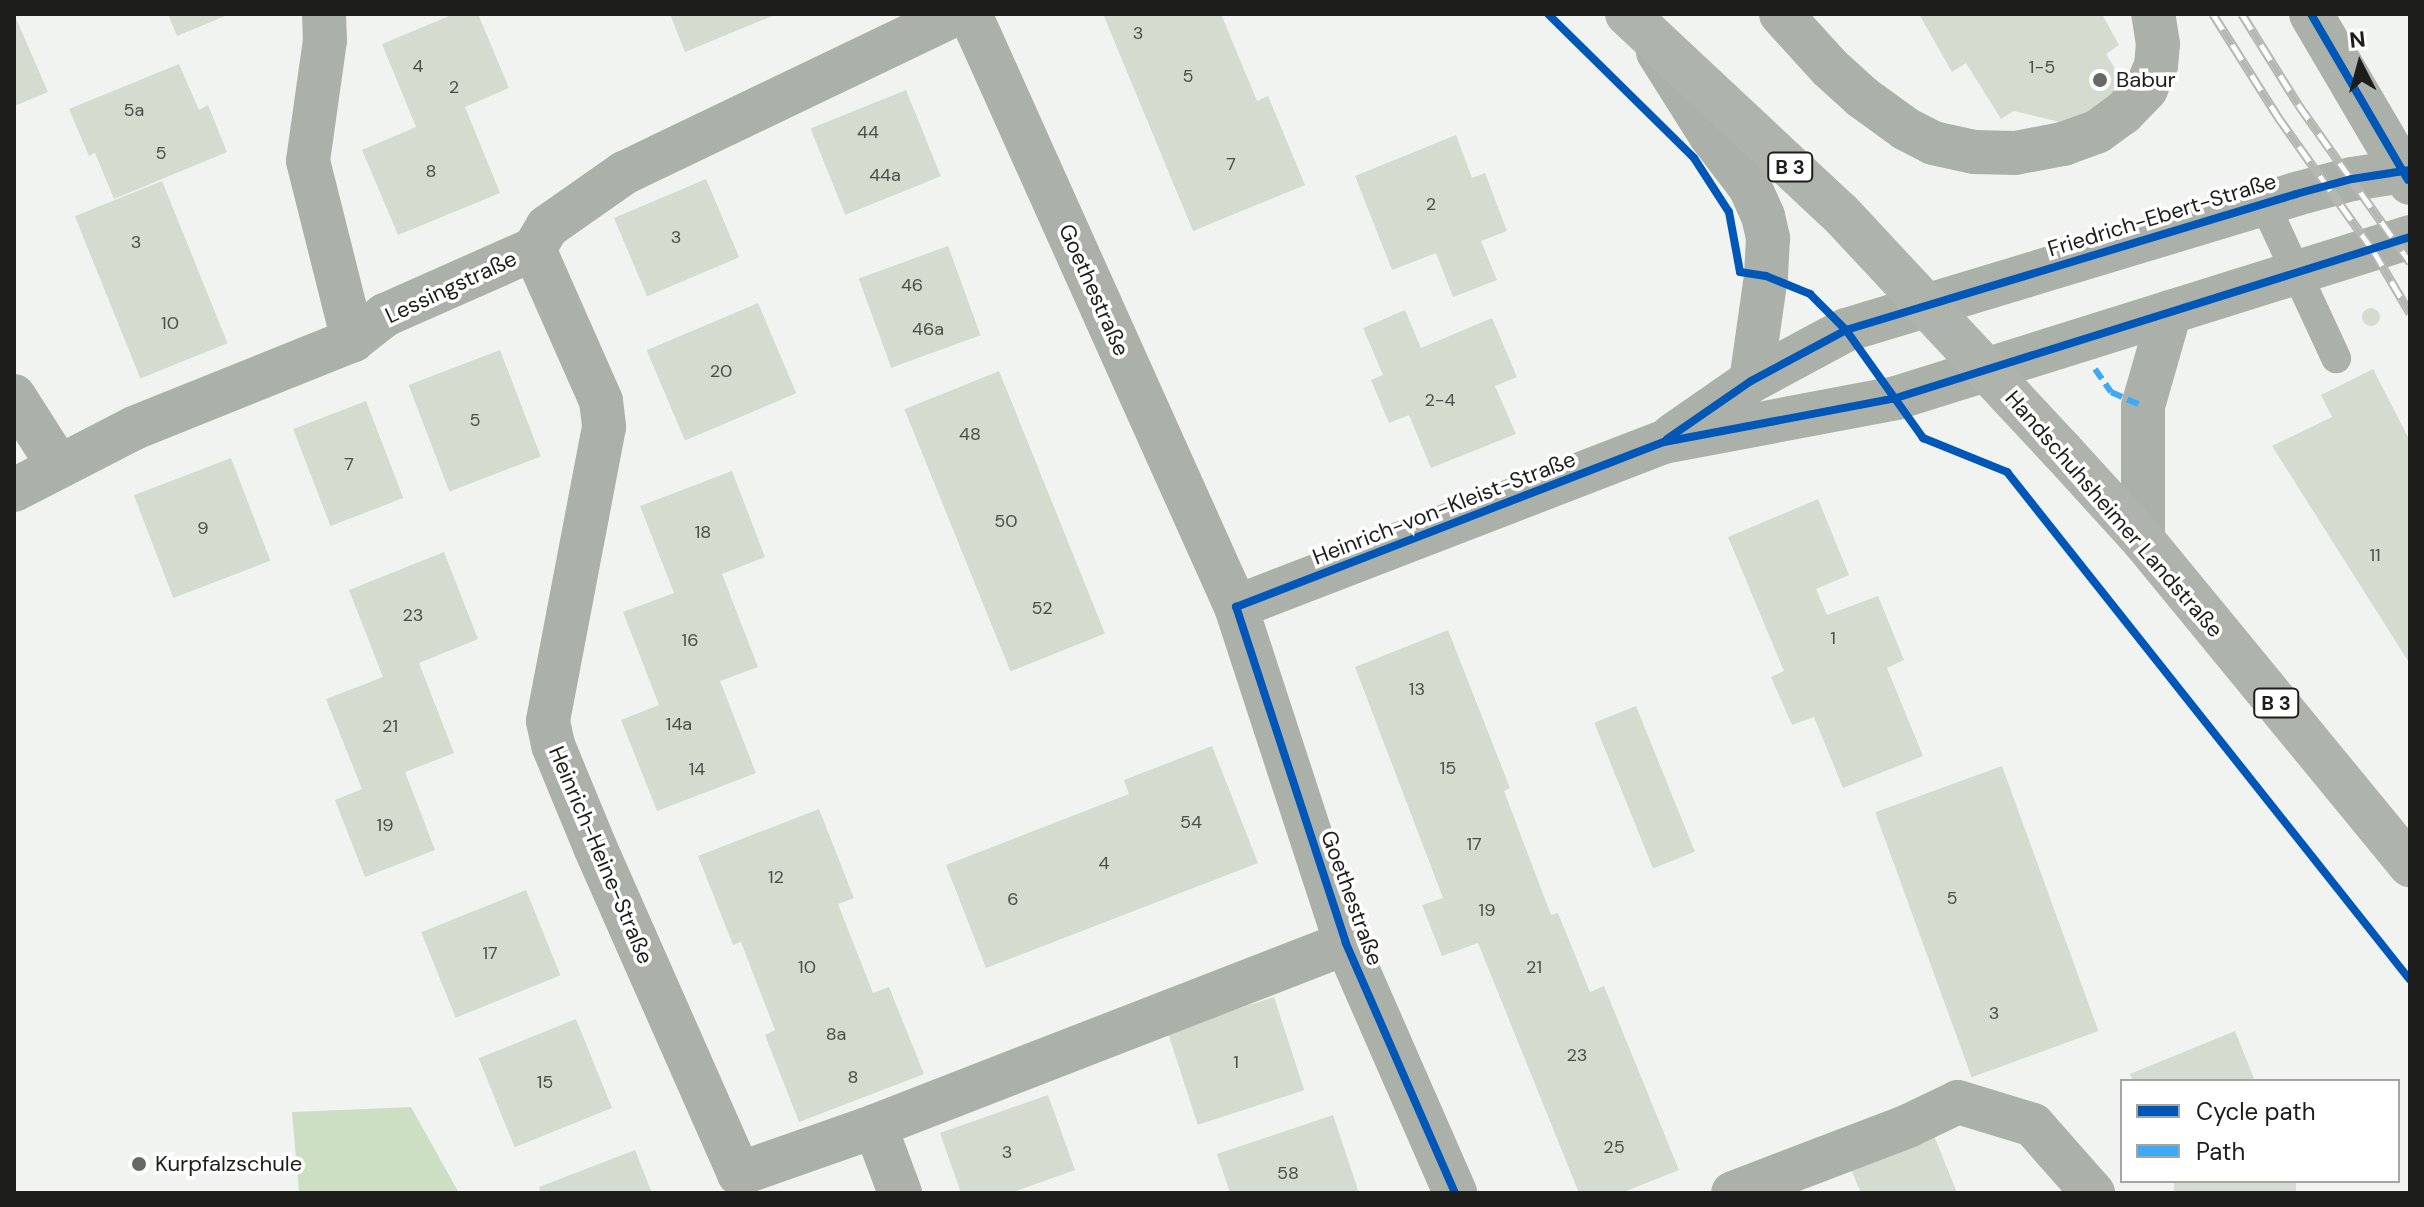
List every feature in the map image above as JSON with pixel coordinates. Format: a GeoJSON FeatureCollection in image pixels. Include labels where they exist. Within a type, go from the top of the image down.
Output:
{"type":"FeatureCollection","features":[{"type":"Feature","properties":{"kind":"main road","name":"Handschuhsheimer Landstraße"},"geometry":{"type":"LineString","coordinates":[[1637,25],[1840,213],[1988,371],[2143,540],[2410,865]]}},
{"type":"Feature","properties":{"kind":"street"},"geometry":{"type":"LineString","coordinates":[[324,14],[325,40],[308,161],[353,340]]}},
{"type":"Feature","properties":{"kind":"street","name":"Lessingstraße"},"geometry":{"type":"LineString","coordinates":[[14,490],[134,428],[353,340],[385,315],[534,249],[547,227],[624,173],[956,14]]}},
{"type":"Feature","properties":{"kind":"street","name":"Goethestraße"},"geometry":{"type":"LineString","coordinates":[[970,14],[1236,607],[1346,943],[1455,1193]]}},
{"type":"Feature","properties":{"kind":"street"},"geometry":{"type":"LineString","coordinates":[[1781,14],[1829,67],[1862,97],[1906,129],[1946,146],[1974,152],[2015,153],[2063,144],[2098,131],[2123,113],[2146,89],[2156,66],[2158,44],[2153,14]]}},
{"type":"Feature","properties":{"kind":"street"},"geometry":{"type":"LineString","coordinates":[[2311,14],[2408,175]]}},
{"type":"Feature","properties":{"kind":"street"},"geometry":{"type":"LineString","coordinates":[[1637,25],[1711,136],[1750,187],[1763,216],[1768,238],[1766,276],[1751,381]]}},
{"type":"Feature","properties":{"kind":"street","name":"Friedrich-Ebert-Straße"},"geometry":{"type":"LineString","coordinates":[[1927,305],[2352,179],[2408,175]]}},
{"type":"Feature","properties":{"kind":"street"},"geometry":{"type":"LineString","coordinates":[[1988,371],[2410,237]]}},
{"type":"Feature","properties":{"kind":"street","name":"Heinrich-Heine-Straße"},"geometry":{"type":"LineString","coordinates":[[534,249],[601,401],[604,427],[548,721],[553,745],[739,1174],[875,1126],[1346,943]]}},
{"type":"Feature","properties":{"kind":"street","name":"Heinrich-von-Kleist-Straße"},"geometry":{"type":"LineString","coordinates":[[1664,442],[1751,381],[1846,330],[1927,305]]}},
{"type":"Feature","properties":{"kind":"street"},"geometry":{"type":"LineString","coordinates":[[2143,540],[2143,406],[2170,312]]}},
{"type":"Feature","properties":{"kind":"street","name":"Heinrich-von-Kleist-Straße"},"geometry":{"type":"LineString","coordinates":[[1236,607],[1664,442],[1896,398],[1988,371]]}},
{"type":"Feature","properties":{"kind":"street"},"geometry":{"type":"LineString","coordinates":[[14,396],[58,465]]}},
{"type":"Feature","properties":{"kind":"street"},"geometry":{"type":"LineString","coordinates":[[1733,1193],[1908,1126],[1958,1102],[2033,1125],[2093,1193]]}},
{"type":"Feature","properties":{"kind":"street"},"geometry":{"type":"LineString","coordinates":[[875,1126],[900,1193]]}},
{"type":"Feature","properties":{"kind":"lane"},"geometry":{"type":"LineString","coordinates":[[2265,205],[2336,358]]}},
{"type":"Feature","properties":{"kind":"green space"},"geometry":{"type":"Polygon","coordinates":[[[411,1107],[459,1193],[299,1193],[292,1112],[411,1107]]]}},
{"type":"Feature","properties":{"kind":"building"},"geometry":{"type":"Polygon","coordinates":[[[14,14],[48,92],[14,106],[14,14]]]}},
{"type":"Feature","properties":{"kind":"building"},"geometry":{"type":"Polygon","coordinates":[[[168,14],[230,14],[177,36],[168,14]]]}},
{"type":"Feature","properties":{"kind":"building"},"geometry":{"type":"Polygon","coordinates":[[[454,14],[478,14],[509,88],[465,107],[500,193],[398,235],[362,150],[416,127],[382,44],[454,14]]]}},
{"type":"Feature","properties":{"kind":"building"},"geometry":{"type":"Polygon","coordinates":[[[670,14],[777,14],[685,52],[670,14]]]}},
{"type":"Feature","properties":{"kind":"building"},"geometry":{"type":"Polygon","coordinates":[[[1103,14],[1221,14],[1257,101],[1268,96],[1305,185],[1193,231],[1103,14]]]}},
{"type":"Feature","properties":{"kind":"building"},"geometry":{"type":"Polygon","coordinates":[[[1919,14],[2102,14],[2119,45],[2106,54],[2119,75],[2112,99],[2072,125],[2014,111],[2001,119],[1966,63],[1952,72],[1919,14]]]}},
{"type":"Feature","properties":{"kind":"building"},"geometry":{"type":"Polygon","coordinates":[[[179,64],[199,110],[208,105],[227,152],[114,199],[95,153],[89,156],[69,109],[179,64]]]}},
{"type":"Feature","properties":{"kind":"building"},"geometry":{"type":"Polygon","coordinates":[[[906,90],[941,176],[845,215],[811,129],[906,90]]]}},
{"type":"Feature","properties":{"kind":"building"},"geometry":{"type":"Polygon","coordinates":[[[1456,135],[1472,178],[1485,173],[1507,231],[1481,241],[1497,280],[1453,297],[1436,253],[1392,270],[1355,176],[1456,135]]]}},
{"type":"Feature","properties":{"kind":"building"},"geometry":{"type":"Polygon","coordinates":[[[706,179],[739,257],[647,296],[614,218],[706,179]]]}},
{"type":"Feature","properties":{"kind":"building"},"geometry":{"type":"Polygon","coordinates":[[[162,181],[228,343],[140,378],[75,216],[162,181]]]}},
{"type":"Feature","properties":{"kind":"building"},"geometry":{"type":"Polygon","coordinates":[[[948,246],[980,335],[891,368],[859,278],[948,246]]]}},
{"type":"Feature","properties":{"kind":"building"},"geometry":{"type":"Polygon","coordinates":[[[758,303],[796,393],[685,440],[647,350],[758,303]]]}},
{"type":"Feature","properties":{"kind":"building"},"geometry":{"type":"Polygon","coordinates":[[[2371,308],[2380,317],[2371,326],[2362,317],[2371,308]]]}},
{"type":"Feature","properties":{"kind":"building"},"geometry":{"type":"Polygon","coordinates":[[[1405,310],[1421,348],[1492,318],[1517,377],[1495,386],[1516,434],[1431,468],[1409,415],[1389,423],[1371,380],[1383,375],[1363,328],[1405,310]]]}},
{"type":"Feature","properties":{"kind":"building"},"geometry":{"type":"Polygon","coordinates":[[[500,350],[541,456],[449,492],[409,385],[500,350]]]}},
{"type":"Feature","properties":{"kind":"building"},"geometry":{"type":"Polygon","coordinates":[[[2373,369],[2410,441],[2410,664],[2272,446],[2332,417],[2321,395],[2373,369]]]}},
{"type":"Feature","properties":{"kind":"building"},"geometry":{"type":"Polygon","coordinates":[[[999,371],[1105,633],[1010,672],[904,409],[999,371]]]}},
{"type":"Feature","properties":{"kind":"building"},"geometry":{"type":"Polygon","coordinates":[[[366,401],[403,498],[330,526],[293,429],[366,401]]]}},
{"type":"Feature","properties":{"kind":"building"},"geometry":{"type":"Polygon","coordinates":[[[231,458],[270,561],[173,598],[134,495],[231,458]]]}},
{"type":"Feature","properties":{"kind":"building"},"geometry":{"type":"Polygon","coordinates":[[[732,471],[765,557],[722,574],[758,667],[720,681],[756,773],[657,811],[621,720],[659,705],[623,612],[674,593],[640,506],[732,471]]]}},
{"type":"Feature","properties":{"kind":"building"},"geometry":{"type":"Polygon","coordinates":[[[1818,499],[1849,575],[1816,589],[1827,615],[1878,596],[1904,660],[1887,668],[1923,756],[1843,788],[1814,717],[1792,725],[1771,677],[1784,671],[1728,537],[1818,499]]]}},
{"type":"Feature","properties":{"kind":"building"},"geometry":{"type":"Polygon","coordinates":[[[444,552],[478,639],[419,663],[454,753],[405,772],[435,850],[365,877],[335,800],[362,789],[326,699],[383,677],[349,590],[444,552]]]}},
{"type":"Feature","properties":{"kind":"building"},"geometry":{"type":"Polygon","coordinates":[[[1448,630],[1510,788],[1504,791],[1551,915],[1558,913],[1590,992],[1604,986],[1679,1170],[1621,1193],[1579,1193],[1478,943],[1442,956],[1422,905],[1443,898],[1355,667],[1448,630]]]}},
{"type":"Feature","properties":{"kind":"building"},"geometry":{"type":"Polygon","coordinates":[[[1636,706],[1695,852],[1653,868],[1594,723],[1636,706]]]}},
{"type":"Feature","properties":{"kind":"building"},"geometry":{"type":"Polygon","coordinates":[[[1212,746],[1258,863],[986,968],[946,865],[1129,794],[1124,780],[1212,746]]]}},
{"type":"Feature","properties":{"kind":"building"},"geometry":{"type":"Polygon","coordinates":[[[2002,766],[2098,1031],[1972,1077],[1875,812],[2002,766]]]}},
{"type":"Feature","properties":{"kind":"building"},"geometry":{"type":"Polygon","coordinates":[[[819,809],[854,898],[838,904],[873,993],[889,987],[924,1074],[799,1122],[765,1035],[775,1030],[741,942],[733,945],[698,856],[819,809]]]}},
{"type":"Feature","properties":{"kind":"building"},"geometry":{"type":"Polygon","coordinates":[[[526,890],[560,975],[456,1018],[421,932],[526,890]]]}},
{"type":"Feature","properties":{"kind":"building"},"geometry":{"type":"Polygon","coordinates":[[[1274,997],[1304,1090],[1198,1125],[1167,1032],[1274,997]]]}},
{"type":"Feature","properties":{"kind":"building"},"geometry":{"type":"Polygon","coordinates":[[[576,1019],[612,1108],[515,1147],[479,1058],[576,1019]]]}},
{"type":"Feature","properties":{"kind":"building"},"geometry":{"type":"Polygon","coordinates":[[[2235,1031],[2254,1079],[2132,1079],[2130,1074],[2235,1031]]]}},
{"type":"Feature","properties":{"kind":"building"},"geometry":{"type":"Polygon","coordinates":[[[1048,1095],[1075,1170],[1010,1193],[961,1193],[940,1133],[1048,1095]]]}},
{"type":"Feature","properties":{"kind":"building"},"geometry":{"type":"Polygon","coordinates":[[[1333,1115],[1359,1193],[1230,1193],[1217,1154],[1333,1115]]]}},
{"type":"Feature","properties":{"kind":"building"},"geometry":{"type":"Polygon","coordinates":[[[1933,1133],[1957,1193],[1861,1193],[1850,1167],[1933,1133]]]}},
{"type":"Feature","properties":{"kind":"building"},"geometry":{"type":"Polygon","coordinates":[[[635,1150],[652,1193],[541,1193],[539,1187],[635,1150]]]}},
{"type":"Feature","properties":{"kind":"building"},"geometry":{"type":"Polygon","coordinates":[[[2174,1183],[2296,1183],[2296,1193],[2174,1193],[2174,1183]]]}},
{"type":"Feature","properties":{"kind":"railway"},"geometry":{"type":"LineString","coordinates":[[2213,14],[2278,117],[2373,250],[2410,313]]}},
{"type":"Feature","properties":{"kind":"railway"},"geometry":{"type":"LineString","coordinates":[[2242,14],[2298,104],[2410,262]]}},
{"type":"Feature","properties":{"kind":"marked path"},"geometry":{"type":"LineString","coordinates":[[2095,369],[2111,392],[2143,406]]}},
{"type":"Feature","properties":{"kind":"cycle path"},"geometry":{"type":"LineString","coordinates":[[1548,14],[1694,158],[1729,212],[1740,272],[1766,276],[1810,294],[1846,330],[1923,438],[2007,472],[2410,980]]}},
{"type":"Feature","properties":{"kind":"cycle path"},"geometry":{"type":"LineString","coordinates":[[2311,14],[2408,180]]}},
{"type":"Feature","properties":{"kind":"cycle path"},"geometry":{"type":"LineString","coordinates":[[1667,439],[1751,381],[1846,330],[2296,194],[2352,179],[2410,170]]}},
{"type":"Feature","properties":{"kind":"cycle path"},"geometry":{"type":"LineString","coordinates":[[1455,1193],[1346,943],[1236,607],[1664,442],[1896,398],[2410,237]]}},
{"type":"Feature","properties":{"kind":"place","name":"Babur"},"geometry":{"type":"Point","coordinates":[2100,80]}},
{"type":"Feature","properties":{"kind":"place","name":"Kurpfalzschule"},"geometry":{"type":"Point","coordinates":[139,1164]}}]}
